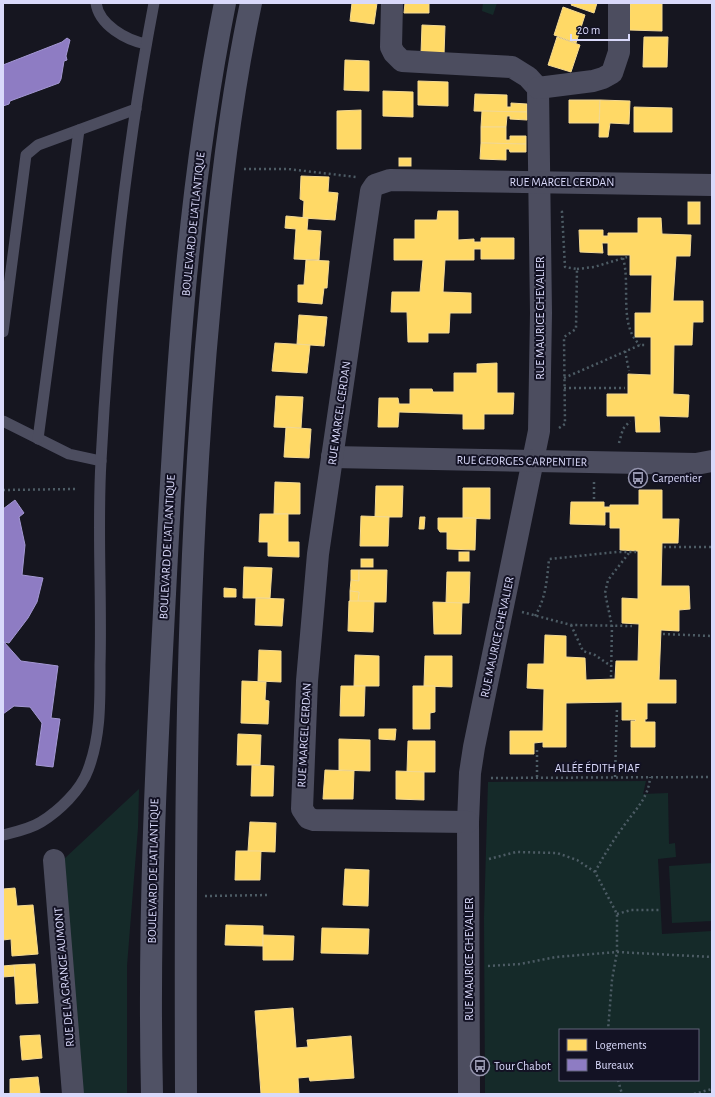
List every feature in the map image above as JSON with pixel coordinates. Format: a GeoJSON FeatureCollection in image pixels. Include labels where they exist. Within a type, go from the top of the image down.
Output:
{"type":"FeatureCollection","features":[{"type":"Feature","properties":{"kind":"main road","name":"BOULEVARD DE L'ATLANTIQUE"},"geometry":{"type":"LineString","coordinates":[[152,1094],[152,914],[155,786],[172,443],[179,352],[195,201],[210,83],[225,3]]}},
{"type":"Feature","properties":{"kind":"main road","name":"BOULEVARD DE L'ATLANTIQUE"},"geometry":{"type":"LineString","coordinates":[[186,1094],[186,778],[191,604],[205,351],[225,164],[251,3]]}},
{"type":"Feature","properties":{"kind":"street"},"geometry":{"type":"LineString","coordinates":[[392,3],[391,47],[394,53],[402,61],[409,63],[512,67],[528,77],[538,88],[593,81],[603,78],[612,72],[619,52],[619,3]]}},
{"type":"Feature","properties":{"kind":"street","name":"RUE MAURICE CHEVALIER"},"geometry":{"type":"LineString","coordinates":[[469,1094],[470,963],[468,822],[470,773],[474,747],[539,430],[541,313],[538,88]]}},
{"type":"Feature","properties":{"kind":"street","name":"RUE MARCEL CERDAN"},"geometry":{"type":"LineString","coordinates":[[468,822],[314,820],[304,814],[302,809],[308,666],[318,554],[369,197],[375,185],[390,180],[712,185]]}},
{"type":"Feature","properties":{"kind":"street","name":"RUE GEORGES CARPENTIER"},"geometry":{"type":"LineString","coordinates":[[332,457],[688,464],[712,461]]}},
{"type":"Feature","properties":{"kind":"street","name":"RUE DE LA GRANGE AUMONT"},"geometry":{"type":"LineString","coordinates":[[54,860],[73,1094]]}},
{"type":"Feature","properties":{"kind":"lane"},"geometry":{"type":"LineString","coordinates":[[96,3],[97,12],[105,22],[126,37],[146,44]]}},
{"type":"Feature","properties":{"kind":"lane"},"geometry":{"type":"LineString","coordinates":[[3,835],[41,822],[60,807],[74,793],[87,774],[95,750],[99,725],[101,632],[99,572],[101,462],[113,306],[136,109],[154,3]]}},
{"type":"Feature","properties":{"kind":"lane"},"geometry":{"type":"LineString","coordinates":[[3,332],[26,155],[38,145],[136,109]]}},
{"type":"Feature","properties":{"kind":"lane"},"geometry":{"type":"LineString","coordinates":[[38,439],[79,130]]}},
{"type":"Feature","properties":{"kind":"lane"},"geometry":{"type":"LineString","coordinates":[[3,421],[69,454],[101,462]]}},
{"type":"Feature","properties":{"kind":"path"},"geometry":{"type":"LineString","coordinates":[[240,169],[288,169],[346,175],[375,185]]}},
{"type":"Feature","properties":{"kind":"path"},"geometry":{"type":"LineString","coordinates":[[559,209],[562,212],[565,267],[577,270],[627,256]]}},
{"type":"Feature","properties":{"kind":"path"},"geometry":{"type":"LineString","coordinates":[[623,258],[627,275],[627,320],[629,330],[633,338],[640,345]]}},
{"type":"Feature","properties":{"kind":"path"},"geometry":{"type":"LineString","coordinates":[[557,429],[565,424],[564,337],[576,329],[577,270]]}},
{"type":"Feature","properties":{"kind":"path"},"geometry":{"type":"LineString","coordinates":[[564,378],[640,345],[647,345]]}},
{"type":"Feature","properties":{"kind":"path"},"geometry":{"type":"LineString","coordinates":[[625,351],[629,371]]}},
{"type":"Feature","properties":{"kind":"path"},"geometry":{"type":"LineString","coordinates":[[564,388],[625,388]]}},
{"type":"Feature","properties":{"kind":"path"},"geometry":{"type":"LineString","coordinates":[[618,445],[623,429],[630,420]]}},
{"type":"Feature","properties":{"kind":"path"},"geometry":{"type":"LineString","coordinates":[[594,475],[594,500]]}},
{"type":"Feature","properties":{"kind":"path"},"geometry":{"type":"LineString","coordinates":[[3,490],[75,490]]}},
{"type":"Feature","properties":{"kind":"path"},"geometry":{"type":"LineString","coordinates":[[664,547],[712,547]]}},
{"type":"Feature","properties":{"kind":"path"},"geometry":{"type":"LineString","coordinates":[[611,677],[612,626],[605,593],[608,580],[629,552]]}},
{"type":"Feature","properties":{"kind":"path"},"geometry":{"type":"LineString","coordinates":[[535,616],[541,605],[544,594],[550,559],[576,555],[636,552]]}},
{"type":"Feature","properties":{"kind":"path"},"geometry":{"type":"LineString","coordinates":[[504,606],[571,625],[632,626]]}},
{"type":"Feature","properties":{"kind":"path"},"geometry":{"type":"LineString","coordinates":[[571,625],[583,650],[595,655],[611,666]]}},
{"type":"Feature","properties":{"kind":"path"},"geometry":{"type":"LineString","coordinates":[[663,634],[712,636]]}},
{"type":"Feature","properties":{"kind":"path"},"geometry":{"type":"LineString","coordinates":[[615,777],[617,707]]}},
{"type":"Feature","properties":{"kind":"path"},"geometry":{"type":"LineString","coordinates":[[537,747],[537,777]]}},
{"type":"Feature","properties":{"kind":"path"},"geometry":{"type":"LineString","coordinates":[[595,872],[607,850],[650,788],[650,777]]}},
{"type":"Feature","properties":{"kind":"path","name":"ALLÉE ÉDITH PIAF"},"geometry":{"type":"LineString","coordinates":[[483,778],[712,777]]}},
{"type":"Feature","properties":{"kind":"path"},"geometry":{"type":"LineString","coordinates":[[488,859],[516,852],[556,853],[577,860],[595,872],[617,914],[617,952],[612,980],[608,1029]]}},
{"type":"Feature","properties":{"kind":"path"},"geometry":{"type":"LineString","coordinates":[[186,897],[270,895]]}},
{"type":"Feature","properties":{"kind":"path"},"geometry":{"type":"LineString","coordinates":[[617,914],[631,910],[661,910]]}},
{"type":"Feature","properties":{"kind":"path"},"geometry":{"type":"LineString","coordinates":[[470,963],[503,966],[556,957],[617,952],[712,957]]}},
{"type":"Feature","properties":{"kind":"path"},"geometry":{"type":"LineString","coordinates":[[618,1081],[622,1094]]}},
{"type":"Feature","properties":{"kind":"path"},"geometry":{"type":"LineString","coordinates":[[694,1094],[712,1089]]}},
{"type":"Feature","properties":{"kind":"green space"},"geometry":{"type":"Polygon","coordinates":[[[483,3],[497,3],[493,15],[482,11],[483,3]]]}},
{"type":"Feature","properties":{"kind":"green space"},"geometry":{"type":"Polygon","coordinates":[[[646,781],[643,794],[668,793],[669,844],[675,843],[676,857],[658,859],[662,934],[712,931],[712,1094],[485,1094],[484,918],[488,782],[646,781]]]}},
{"type":"Feature","properties":{"kind":"green space"},"geometry":{"type":"Polygon","coordinates":[[[139,789],[138,828],[127,966],[127,1094],[83,1094],[64,859],[139,789]]]}},
{"type":"Feature","properties":{"kind":"green space"},"geometry":{"type":"Polygon","coordinates":[[[712,863],[712,921],[672,923],[669,866],[712,863]]]}},
{"type":"Feature","properties":{"kind":"building: Logements"},"geometry":{"type":"Polygon","coordinates":[[[352,3],[377,3],[374,24],[350,21],[352,3]]]}},
{"type":"Feature","properties":{"kind":"building: Logements"},"geometry":{"type":"Polygon","coordinates":[[[405,3],[429,3],[429,13],[404,13],[405,3]]]}},
{"type":"Feature","properties":{"kind":"building: Logements"},"geometry":{"type":"Polygon","coordinates":[[[572,3],[597,3],[594,13],[571,5],[572,3]]]}},
{"type":"Feature","properties":{"kind":"building: Logements"},"geometry":{"type":"Polygon","coordinates":[[[630,3],[662,3],[662,31],[629,30],[630,3]]]}},
{"type":"Feature","properties":{"kind":"building: Logements"},"geometry":{"type":"Polygon","coordinates":[[[563,7],[585,15],[576,43],[554,35],[563,7]]]}},
{"type":"Feature","properties":{"kind":"building: Logements"},"geometry":{"type":"Polygon","coordinates":[[[422,25],[445,26],[444,55],[421,54],[422,25]]]}},
{"type":"Feature","properties":{"kind":"building: Logements"},"geometry":{"type":"Polygon","coordinates":[[[557,37],[580,45],[571,72],[548,65],[557,37]]]}},
{"type":"Feature","properties":{"kind":"building: Logements"},"geometry":{"type":"Polygon","coordinates":[[[644,37],[668,37],[667,67],[643,67],[644,37]]]}},
{"type":"Feature","properties":{"kind":"building: Logements"},"geometry":{"type":"Polygon","coordinates":[[[345,60],[369,61],[369,91],[344,90],[345,60]]]}},
{"type":"Feature","properties":{"kind":"building: Logements"},"geometry":{"type":"Polygon","coordinates":[[[418,81],[448,82],[448,106],[418,105],[418,81]]]}},
{"type":"Feature","properties":{"kind":"building: Logements"},"geometry":{"type":"Polygon","coordinates":[[[383,91],[413,92],[413,117],[383,116],[383,91]]]}},
{"type":"Feature","properties":{"kind":"building: Logements"},"geometry":{"type":"Polygon","coordinates":[[[475,94],[507,95],[507,107],[511,107],[511,103],[527,104],[527,112],[474,111],[475,94]]]}},
{"type":"Feature","properties":{"kind":"building: Logements"},"geometry":{"type":"Polygon","coordinates":[[[569,100],[600,100],[599,123],[569,123],[569,100]]]}},
{"type":"Feature","properties":{"kind":"building: Logements"},"geometry":{"type":"Polygon","coordinates":[[[600,100],[630,101],[629,124],[610,123],[608,137],[599,137],[600,100]]]}},
{"type":"Feature","properties":{"kind":"building: Logements"},"geometry":{"type":"Polygon","coordinates":[[[634,107],[672,108],[672,132],[634,132],[634,107]]]}},
{"type":"Feature","properties":{"kind":"building: Logements"},"geometry":{"type":"Polygon","coordinates":[[[361,110],[361,149],[337,149],[337,111],[361,110]]]}},
{"type":"Feature","properties":{"kind":"building: Logements"},"geometry":{"type":"Polygon","coordinates":[[[482,111],[527,112],[527,120],[510,119],[510,116],[507,116],[506,127],[481,127],[482,111]]]}},
{"type":"Feature","properties":{"kind":"building: Logements"},"geometry":{"type":"Polygon","coordinates":[[[481,127],[506,127],[506,140],[510,140],[510,136],[526,136],[526,144],[481,143],[481,127]]]}},
{"type":"Feature","properties":{"kind":"building: Logements"},"geometry":{"type":"Polygon","coordinates":[[[481,143],[526,144],[526,152],[510,152],[509,149],[506,149],[506,160],[480,159],[481,143]]]}},
{"type":"Feature","properties":{"kind":"building: Logements"},"geometry":{"type":"Polygon","coordinates":[[[399,158],[411,158],[411,166],[399,166],[399,158]]]}},
{"type":"Feature","properties":{"kind":"building: Logements"},"geometry":{"type":"Polygon","coordinates":[[[301,176],[329,177],[328,192],[338,193],[335,220],[303,218],[304,201],[300,199],[301,176]]]}},
{"type":"Feature","properties":{"kind":"building: Logements"},"geometry":{"type":"Polygon","coordinates":[[[688,202],[700,202],[700,224],[688,224],[688,202]]]}},
{"type":"Feature","properties":{"kind":"building: Logements"},"geometry":{"type":"Polygon","coordinates":[[[438,211],[458,211],[458,240],[474,239],[474,242],[481,242],[481,238],[514,238],[514,259],[481,259],[481,249],[474,249],[474,260],[445,260],[443,292],[471,293],[471,313],[450,313],[449,333],[428,333],[428,342],[408,342],[407,312],[391,312],[392,292],[420,292],[423,260],[394,260],[394,239],[415,239],[415,220],[437,220],[438,211]]]}},
{"type":"Feature","properties":{"kind":"building: Logements"},"geometry":{"type":"Polygon","coordinates":[[[286,216],[308,218],[307,230],[321,231],[319,260],[294,259],[296,229],[285,228],[286,216]]]}},
{"type":"Feature","properties":{"kind":"building: Logements"},"geometry":{"type":"Polygon","coordinates":[[[638,218],[661,218],[662,234],[691,235],[690,256],[676,256],[673,301],[703,301],[703,322],[693,322],[692,345],[674,345],[673,394],[689,395],[688,417],[659,416],[660,432],[636,432],[635,416],[607,416],[607,394],[628,394],[628,374],[651,375],[651,337],[635,337],[635,313],[651,313],[652,275],[630,275],[630,255],[608,255],[608,243],[602,243],[603,253],[580,252],[579,230],[603,230],[603,236],[608,236],[608,233],[638,233],[638,218]]]}},
{"type":"Feature","properties":{"kind":"building: Logements"},"geometry":{"type":"Polygon","coordinates":[[[306,260],[329,261],[327,288],[324,288],[322,304],[298,302],[298,285],[304,285],[306,260]]]}},
{"type":"Feature","properties":{"kind":"building: Logements"},"geometry":{"type":"Polygon","coordinates":[[[299,315],[327,317],[324,346],[297,344],[299,315]]]}},
{"type":"Feature","properties":{"kind":"building: Logements"},"geometry":{"type":"Polygon","coordinates":[[[275,343],[310,345],[307,373],[272,371],[275,343]]]}},
{"type":"Feature","properties":{"kind":"building: Logements"},"geometry":{"type":"Polygon","coordinates":[[[497,363],[497,393],[514,393],[513,414],[484,414],[484,429],[463,429],[463,414],[399,412],[398,427],[378,427],[379,398],[398,398],[399,404],[410,404],[410,389],[432,389],[433,392],[454,392],[454,373],[477,373],[477,364],[497,363]]]}},
{"type":"Feature","properties":{"kind":"building: Logements"},"geometry":{"type":"Polygon","coordinates":[[[276,396],[303,397],[301,428],[274,427],[276,396]]]}},
{"type":"Feature","properties":{"kind":"building: Logements"},"geometry":{"type":"Polygon","coordinates":[[[286,427],[311,429],[309,458],[284,457],[286,427]]]}},
{"type":"Feature","properties":{"kind":"building: Logements"},"geometry":{"type":"Polygon","coordinates":[[[275,482],[300,483],[300,514],[274,514],[275,482]]]}},
{"type":"Feature","properties":{"kind":"building: Logements"},"geometry":{"type":"Polygon","coordinates":[[[376,486],[403,486],[402,517],[375,517],[376,486]]]}},
{"type":"Feature","properties":{"kind":"building: Logements"},"geometry":{"type":"Polygon","coordinates":[[[463,488],[490,488],[490,519],[463,518],[463,488]]]}},
{"type":"Feature","properties":{"kind":"building: Logements"},"geometry":{"type":"Polygon","coordinates":[[[639,490],[662,490],[662,519],[679,519],[678,543],[662,543],[661,586],[689,586],[690,609],[679,610],[679,631],[661,630],[659,680],[676,680],[676,703],[647,703],[647,719],[645,719],[645,722],[655,722],[655,747],[631,747],[631,721],[636,720],[622,720],[622,702],[566,703],[566,747],[543,747],[543,742],[534,743],[534,754],[510,754],[510,731],[543,731],[544,689],[527,688],[528,664],[544,664],[545,635],[566,636],[566,657],[585,658],[586,680],[615,679],[616,661],[638,661],[639,624],[622,623],[622,598],[638,599],[638,551],[620,550],[620,528],[610,528],[610,512],[605,512],[605,525],[570,524],[571,502],[604,502],[604,507],[610,507],[610,505],[639,505],[639,490]]]}},
{"type":"Feature","properties":{"kind":"building: Logements"},"geometry":{"type":"Polygon","coordinates":[[[260,514],[288,514],[288,542],[299,542],[299,557],[268,556],[268,542],[259,542],[260,514]]]}},
{"type":"Feature","properties":{"kind":"building: Logements"},"geometry":{"type":"Polygon","coordinates":[[[361,516],[389,517],[388,546],[360,546],[361,516]]]}},
{"type":"Feature","properties":{"kind":"building: Logements"},"geometry":{"type":"Polygon","coordinates":[[[420,517],[425,517],[424,529],[419,529],[420,517]]]}},
{"type":"Feature","properties":{"kind":"building: Logements"},"geometry":{"type":"Polygon","coordinates":[[[438,518],[476,518],[475,550],[447,549],[447,532],[440,532],[438,529],[438,518]]]}},
{"type":"Feature","properties":{"kind":"building: Logements"},"geometry":{"type":"Polygon","coordinates":[[[459,552],[469,552],[469,561],[459,561],[459,552]]]}},
{"type":"Feature","properties":{"kind":"building: Logements"},"geometry":{"type":"Polygon","coordinates":[[[361,559],[373,559],[373,567],[361,567],[361,559]]]}},
{"type":"Feature","properties":{"kind":"building: Logements"},"geometry":{"type":"Polygon","coordinates":[[[244,567],[272,568],[270,598],[243,598],[244,567]]]}},
{"type":"Feature","properties":{"kind":"building: Logements"},"geometry":{"type":"Polygon","coordinates":[[[351,570],[359,570],[359,581],[351,580],[351,570]]]}},
{"type":"Feature","properties":{"kind":"building: Logements"},"geometry":{"type":"Polygon","coordinates":[[[359,570],[387,570],[386,602],[358,602],[359,592],[350,591],[351,580],[359,581],[359,570]]]}},
{"type":"Feature","properties":{"kind":"building: Logements"},"geometry":{"type":"Polygon","coordinates":[[[447,572],[470,572],[469,603],[446,603],[447,572]]]}},
{"type":"Feature","properties":{"kind":"building: Logements"},"geometry":{"type":"Polygon","coordinates":[[[224,588],[236,589],[236,597],[224,597],[224,588]]]}},
{"type":"Feature","properties":{"kind":"building: Logements"},"geometry":{"type":"Polygon","coordinates":[[[350,591],[359,592],[358,602],[350,601],[350,591]]]}},
{"type":"Feature","properties":{"kind":"building: Logements"},"geometry":{"type":"Polygon","coordinates":[[[256,598],[284,599],[282,626],[255,625],[256,598]]]}},
{"type":"Feature","properties":{"kind":"building: Logements"},"geometry":{"type":"Polygon","coordinates":[[[349,601],[374,601],[373,632],[348,631],[349,601]]]}},
{"type":"Feature","properties":{"kind":"building: Logements"},"geometry":{"type":"Polygon","coordinates":[[[433,602],[462,603],[461,634],[434,634],[433,602]]]}},
{"type":"Feature","properties":{"kind":"building: Logements"},"geometry":{"type":"Polygon","coordinates":[[[259,650],[281,651],[281,682],[258,681],[259,650]]]}},
{"type":"Feature","properties":{"kind":"building: Logements"},"geometry":{"type":"Polygon","coordinates":[[[355,655],[379,656],[379,686],[354,686],[355,655]]]}},
{"type":"Feature","properties":{"kind":"building: Logements"},"geometry":{"type":"Polygon","coordinates":[[[425,656],[452,656],[452,687],[424,686],[425,656]]]}},
{"type":"Feature","properties":{"kind":"building: Logements"},"geometry":{"type":"Polygon","coordinates":[[[242,681],[266,682],[265,700],[269,701],[268,724],[241,723],[242,681]]]}},
{"type":"Feature","properties":{"kind":"building: Logements"},"geometry":{"type":"Polygon","coordinates":[[[341,686],[365,686],[364,716],[340,716],[341,686]]]}},
{"type":"Feature","properties":{"kind":"building: Logements"},"geometry":{"type":"Polygon","coordinates":[[[413,686],[435,686],[435,712],[430,713],[430,729],[413,729],[413,686]]]}},
{"type":"Feature","properties":{"kind":"building: Logements"},"geometry":{"type":"Polygon","coordinates":[[[379,729],[396,729],[395,740],[379,739],[379,729]]]}},
{"type":"Feature","properties":{"kind":"building: Logements"},"geometry":{"type":"Polygon","coordinates":[[[238,734],[261,735],[260,765],[237,765],[238,734]]]}},
{"type":"Feature","properties":{"kind":"building: Logements"},"geometry":{"type":"Polygon","coordinates":[[[339,739],[370,740],[370,771],[339,770],[339,739]]]}},
{"type":"Feature","properties":{"kind":"building: Logements"},"geometry":{"type":"Polygon","coordinates":[[[408,741],[435,741],[435,772],[407,772],[408,741]]]}},
{"type":"Feature","properties":{"kind":"building: Logements"},"geometry":{"type":"Polygon","coordinates":[[[252,765],[274,766],[273,796],[251,796],[252,765]]]}},
{"type":"Feature","properties":{"kind":"building: Logements"},"geometry":{"type":"Polygon","coordinates":[[[325,770],[354,771],[353,799],[323,799],[325,770]]]}},
{"type":"Feature","properties":{"kind":"building: Logements"},"geometry":{"type":"Polygon","coordinates":[[[396,771],[424,772],[424,800],[396,799],[396,771]]]}},
{"type":"Feature","properties":{"kind":"building: Logements"},"geometry":{"type":"Polygon","coordinates":[[[250,822],[276,823],[275,852],[248,851],[250,822]]]}},
{"type":"Feature","properties":{"kind":"building: Logements"},"geometry":{"type":"Polygon","coordinates":[[[236,851],[261,851],[260,880],[235,880],[236,851]]]}},
{"type":"Feature","properties":{"kind":"building: Logements"},"geometry":{"type":"Polygon","coordinates":[[[345,869],[369,870],[368,906],[343,905],[345,869]]]}},
{"type":"Feature","properties":{"kind":"building: Logements"},"geometry":{"type":"Polygon","coordinates":[[[15,888],[17,906],[33,905],[38,954],[12,956],[11,939],[3,940],[3,889],[15,888]]]}},
{"type":"Feature","properties":{"kind":"building: Logements"},"geometry":{"type":"Polygon","coordinates":[[[226,925],[263,926],[263,946],[225,945],[226,925]]]}},
{"type":"Feature","properties":{"kind":"building: Logements"},"geometry":{"type":"Polygon","coordinates":[[[322,928],[369,929],[368,954],[321,953],[322,928]]]}},
{"type":"Feature","properties":{"kind":"building: Logements"},"geometry":{"type":"Polygon","coordinates":[[[263,935],[294,936],[293,960],[263,960],[263,935]]]}},
{"type":"Feature","properties":{"kind":"building: Logements"},"geometry":{"type":"Polygon","coordinates":[[[35,964],[38,1003],[16,1004],[14,965],[35,964]]]}},
{"type":"Feature","properties":{"kind":"building: Logements"},"geometry":{"type":"Polygon","coordinates":[[[14,965],[15,976],[3,977],[3,966],[14,965]]]}},
{"type":"Feature","properties":{"kind":"building: Logements"},"geometry":{"type":"Polygon","coordinates":[[[293,1008],[296,1048],[308,1047],[307,1040],[351,1036],[354,1078],[310,1081],[309,1077],[298,1078],[299,1094],[261,1094],[255,1011],[293,1008]]]}},
{"type":"Feature","properties":{"kind":"building: Logements"},"geometry":{"type":"Polygon","coordinates":[[[40,1035],[42,1058],[22,1060],[20,1036],[40,1035]]]}},
{"type":"Feature","properties":{"kind":"building: Logements"},"geometry":{"type":"Polygon","coordinates":[[[38,1077],[40,1094],[10,1094],[10,1079],[38,1077]]]}},
{"type":"Feature","properties":{"kind":"building: Bureaux"},"geometry":{"type":"Polygon","coordinates":[[[67,38],[70,40],[66,56],[67,60],[64,61],[59,83],[10,101],[9,104],[3,106],[3,65],[62,42],[67,38]]]}},
{"type":"Feature","properties":{"kind":"building: Bureaux"},"geometry":{"type":"Polygon","coordinates":[[[15,500],[24,513],[19,517],[25,545],[22,575],[43,578],[37,602],[28,618],[9,643],[4,642],[21,661],[58,666],[51,718],[60,719],[53,767],[36,765],[42,723],[30,707],[14,706],[3,714],[3,509],[15,500]]]}},
{"type":"Feature","properties":{"kind":"place","name":"Carpentier"},"geometry":{"type":"Point","coordinates":[638,478]}},
{"type":"Feature","properties":{"kind":"place","name":"Tour Chabot"},"geometry":{"type":"Point","coordinates":[480,1066]}}]}
